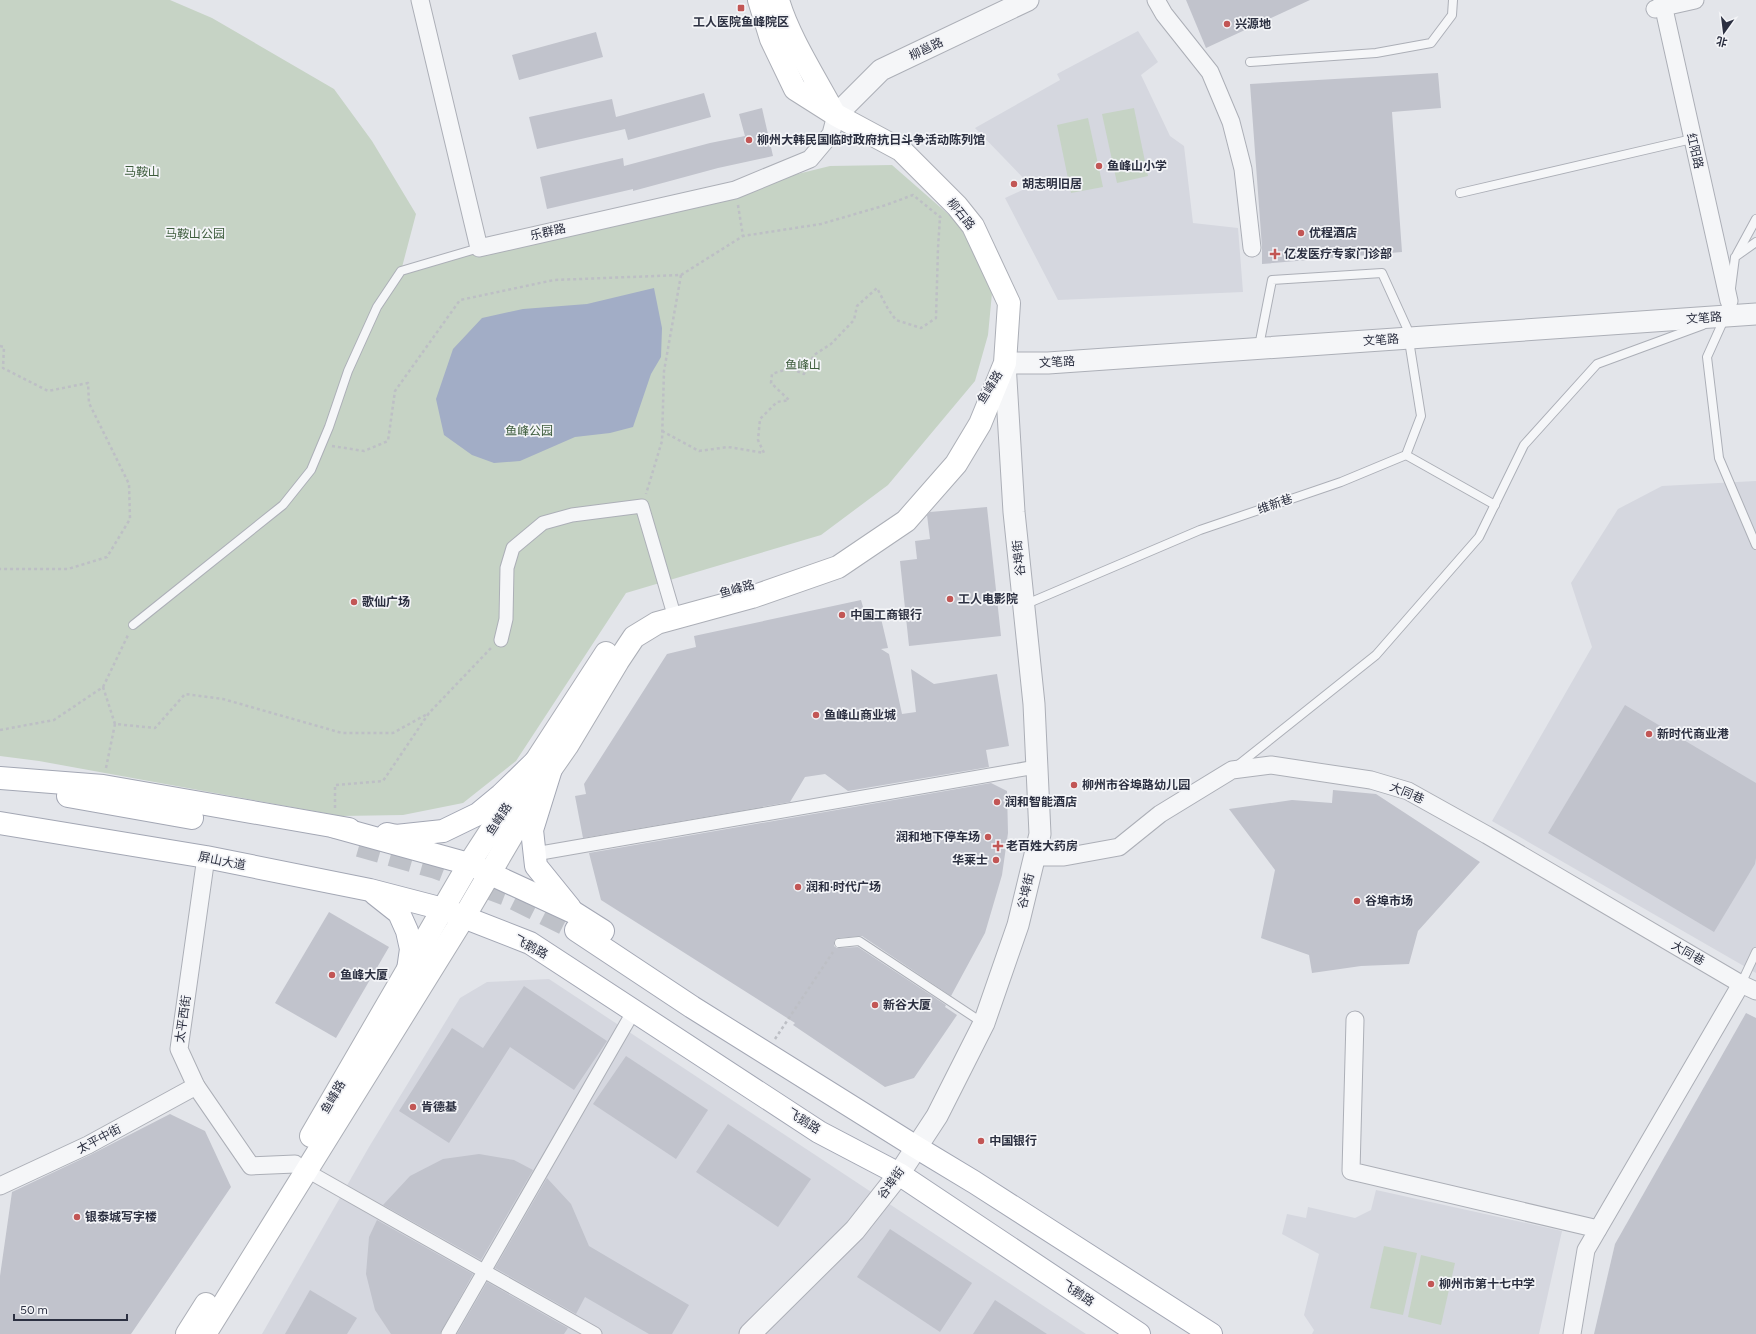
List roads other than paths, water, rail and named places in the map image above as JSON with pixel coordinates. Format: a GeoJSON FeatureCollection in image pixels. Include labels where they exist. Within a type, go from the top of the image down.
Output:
{"type":"FeatureCollection","features":[{"type":"Feature","properties":{"kind":"main road","name":"柳石路"},"geometry":{"type":"LineString","coordinates":[[759,0],[771,39],[795,89],[836,115],[901,150],[949,212],[973,226],[1009,303],[1005,363]]}},
{"type":"Feature","properties":{"kind":"main road"},"geometry":{"type":"LineString","coordinates":[[778,0],[781,11],[801,52],[836,115]]}},
{"type":"Feature","properties":{"kind":"main road","name":"鱼峰路"},"geometry":{"type":"LineString","coordinates":[[187,1334],[301,1167],[464,917],[490,873],[543,765],[605,654],[628,627],[644,616],[673,613],[836,556],[884,522],[896,513],[944,461],[1005,363]]}},
{"type":"Feature","properties":{"kind":"main road"},"geometry":{"type":"LineString","coordinates":[[0,778],[103,786],[335,827],[396,836],[442,831],[478,814],[543,765]]}},
{"type":"Feature","properties":{"kind":"main road"},"geometry":{"type":"LineString","coordinates":[[543,765],[532,830],[536,866],[575,921],[692,1007],[916,1148],[974,1182],[1211,1334]]}},
{"type":"Feature","properties":{"kind":"main road","name":"鱼峰路"},"geometry":{"type":"LineString","coordinates":[[204,1334],[301,1167],[408,970],[469,864],[543,765]]}},
{"type":"Feature","properties":{"kind":"main road"},"geometry":{"type":"LineString","coordinates":[[0,785],[359,846]]}},
{"type":"Feature","properties":{"kind":"main road","name":"屏山大道"},"geometry":{"type":"LineString","coordinates":[[0,823],[206,857],[370,890],[443,909]]}},
{"type":"Feature","properties":{"kind":"main road"},"geometry":{"type":"LineString","coordinates":[[335,827],[469,864],[490,873],[575,921],[774,1041],[916,1148]]}},
{"type":"Feature","properties":{"kind":"main road"},"geometry":{"type":"LineString","coordinates":[[370,890],[399,913],[407,931],[411,949],[408,970]]}},
{"type":"Feature","properties":{"kind":"main road","name":"飞鹅路"},"geometry":{"type":"LineString","coordinates":[[443,909],[530,943],[819,1132],[898,1174],[1139,1334]]}},
{"type":"Feature","properties":{"kind":"street"},"geometry":{"type":"LineString","coordinates":[[420,0],[479,248]]}},
{"type":"Feature","properties":{"kind":"street","name":"柳邕路"},"geometry":{"type":"LineString","coordinates":[[836,115],[881,70],[1028,0]]}},
{"type":"Feature","properties":{"kind":"street"},"geometry":{"type":"LineString","coordinates":[[1156,0],[1164,14],[1210,72],[1231,122],[1243,169],[1252,248]]}},
{"type":"Feature","properties":{"kind":"street"},"geometry":{"type":"LineString","coordinates":[[1660,6],[1695,0]]}},
{"type":"Feature","properties":{"kind":"street","name":"红阳路"},"geometry":{"type":"LineString","coordinates":[[1660,6],[1692,139],[1727,309]]}},
{"type":"Feature","properties":{"kind":"street","name":"乐群路"},"geometry":{"type":"LineString","coordinates":[[479,248],[735,190],[810,159],[831,134],[836,115]]}},
{"type":"Feature","properties":{"kind":"street","name":"文笔路"},"geometry":{"type":"LineString","coordinates":[[1005,363],[1048,363],[1261,348],[1408,333],[1727,309],[1756,314]]}},
{"type":"Feature","properties":{"kind":"street","name":"谷埠街"},"geometry":{"type":"LineString","coordinates":[[750,1334],[855,1230],[898,1174],[937,1116],[984,1023],[1018,925],[1040,834],[1034,704],[1014,512],[1005,363]]}},
{"type":"Feature","properties":{"kind":"street"},"geometry":{"type":"LineString","coordinates":[[501,640],[506,619],[507,568],[513,548],[543,523],[572,515],[642,506],[673,613]]}},
{"type":"Feature","properties":{"kind":"street","name":"大同巷"},"geometry":{"type":"LineString","coordinates":[[1034,857],[1064,857],[1119,847],[1160,814],[1232,770],[1271,765],[1371,780],[1408,792],[1487,835],[1748,987]]}},
{"type":"Feature","properties":{"kind":"street"},"geometry":{"type":"LineString","coordinates":[[535,854],[1036,767]]}},
{"type":"Feature","properties":{"kind":"street","name":"太平西街"},"geometry":{"type":"LineString","coordinates":[[206,857],[179,1049],[196,1086],[251,1166],[301,1167]]}},
{"type":"Feature","properties":{"kind":"street"},"geometry":{"type":"LineString","coordinates":[[1572,1334],[1586,1250],[1748,987]]}},
{"type":"Feature","properties":{"kind":"street"},"geometry":{"type":"LineString","coordinates":[[1355,1020],[1350,1171],[1598,1229]]}},
{"type":"Feature","properties":{"kind":"street"},"geometry":{"type":"LineString","coordinates":[[448,1334],[628,1022]]}},
{"type":"Feature","properties":{"kind":"street","name":"太平中街"},"geometry":{"type":"LineString","coordinates":[[0,1186],[88,1145],[196,1086]]}},
{"type":"Feature","properties":{"kind":"street"},"geometry":{"type":"LineString","coordinates":[[301,1167],[485,1270],[595,1334]]}},
{"type":"Feature","properties":{"kind":"lane"},"geometry":{"type":"LineString","coordinates":[[1250,62],[1376,53],[1431,43],[1452,15],[1453,0]]}},
{"type":"Feature","properties":{"kind":"lane"},"geometry":{"type":"LineString","coordinates":[[1460,193],[1692,139]]}},
{"type":"Feature","properties":{"kind":"lane"},"geometry":{"type":"LineString","coordinates":[[1756,219],[1735,256],[1727,309],[1707,358],[1719,458],[1756,545]]}},
{"type":"Feature","properties":{"kind":"lane"},"geometry":{"type":"LineString","coordinates":[[1735,256],[1756,242]]}},
{"type":"Feature","properties":{"kind":"lane"},"geometry":{"type":"LineString","coordinates":[[133,626],[283,505],[311,470],[322,444],[348,371],[377,307],[401,272],[479,248]]}},
{"type":"Feature","properties":{"kind":"lane"},"geometry":{"type":"LineString","coordinates":[[1261,348],[1260,341],[1272,280],[1382,273],[1408,333],[1421,416],[1406,455],[1495,505]]}},
{"type":"Feature","properties":{"kind":"lane"},"geometry":{"type":"LineString","coordinates":[[1232,770],[1376,655],[1479,537],[1524,445],[1598,364],[1727,309]]}},
{"type":"Feature","properties":{"kind":"lane","name":"维新巷"},"geometry":{"type":"LineString","coordinates":[[1024,605],[1200,530],[1341,482],[1406,455]]}},
{"type":"Feature","properties":{"kind":"lane"},"geometry":{"type":"LineString","coordinates":[[839,943],[859,941],[984,1023]]}},
{"type":"Feature","properties":{"kind":"lane"},"geometry":{"type":"LineString","coordinates":[[1748,987],[1756,952]]}},
{"type":"Feature","properties":{"kind":"water"},"geometry":{"type":"Polygon","coordinates":[[[654,288],[662,328],[661,357],[651,374],[633,427],[610,433],[575,437],[520,461],[494,463],[472,455],[444,435],[436,399],[453,349],[482,318],[523,309],[587,304],[654,288]]]}},
{"type":"Feature","properties":{"kind":"tunnel"},"geometry":{"type":"LineString","coordinates":[[359,846],[436,868],[506,895],[576,930]]}},
{"type":"Feature","properties":{"kind":"place","name":"工人医院鱼峰院区"},"geometry":{"type":"Point","coordinates":[741,8]}},
{"type":"Feature","properties":{"kind":"place","name":"兴源地"},"geometry":{"type":"Point","coordinates":[1227,24]}},
{"type":"Feature","properties":{"kind":"place","name":"柳州大韩民国临时政府抗日斗争活动陈列馆"},"geometry":{"type":"Point","coordinates":[749,140]}},
{"type":"Feature","properties":{"kind":"place","name":"鱼峰山小学"},"geometry":{"type":"Point","coordinates":[1099,166]}},
{"type":"Feature","properties":{"kind":"place","name":"胡志明旧居"},"geometry":{"type":"Point","coordinates":[1014,184]}},
{"type":"Feature","properties":{"kind":"place","name":"优程酒店"},"geometry":{"type":"Point","coordinates":[1301,233]}},
{"type":"Feature","properties":{"kind":"place","name":"亿发医疗专家门诊部"},"geometry":{"type":"Point","coordinates":[1275,254]}},
{"type":"Feature","properties":{"kind":"place","name":"工人电影院"},"geometry":{"type":"Point","coordinates":[950,599]}},
{"type":"Feature","properties":{"kind":"place","name":"歌仙广场"},"geometry":{"type":"Point","coordinates":[354,602]}},
{"type":"Feature","properties":{"kind":"place","name":"中国工商银行"},"geometry":{"type":"Point","coordinates":[842,615]}},
{"type":"Feature","properties":{"kind":"place","name":"鱼峰山商业城"},"geometry":{"type":"Point","coordinates":[816,715]}},
{"type":"Feature","properties":{"kind":"place","name":"新时代商业港"},"geometry":{"type":"Point","coordinates":[1649,734]}},
{"type":"Feature","properties":{"kind":"place","name":"柳州市谷埠路幼儿园"},"geometry":{"type":"Point","coordinates":[1074,785]}},
{"type":"Feature","properties":{"kind":"place","name":"润和智能酒店"},"geometry":{"type":"Point","coordinates":[997,802]}},
{"type":"Feature","properties":{"kind":"place","name":"润和地下停车场"},"geometry":{"type":"Point","coordinates":[988,837]}},
{"type":"Feature","properties":{"kind":"place","name":"老百姓大药房"},"geometry":{"type":"Point","coordinates":[998,846]}},
{"type":"Feature","properties":{"kind":"place","name":"华莱士"},"geometry":{"type":"Point","coordinates":[996,860]}},
{"type":"Feature","properties":{"kind":"place","name":"润和·时代广场"},"geometry":{"type":"Point","coordinates":[798,887]}},
{"type":"Feature","properties":{"kind":"place","name":"谷埠市场"},"geometry":{"type":"Point","coordinates":[1357,901]}},
{"type":"Feature","properties":{"kind":"place","name":"鱼峰大厦"},"geometry":{"type":"Point","coordinates":[332,975]}},
{"type":"Feature","properties":{"kind":"place","name":"新谷大厦"},"geometry":{"type":"Point","coordinates":[875,1005]}},
{"type":"Feature","properties":{"kind":"place","name":"肯德基"},"geometry":{"type":"Point","coordinates":[413,1107]}},
{"type":"Feature","properties":{"kind":"place","name":"中国银行"},"geometry":{"type":"Point","coordinates":[981,1141]}},
{"type":"Feature","properties":{"kind":"place","name":"银泰城写字楼"},"geometry":{"type":"Point","coordinates":[77,1217]}},
{"type":"Feature","properties":{"kind":"place","name":"柳州市第十七中学"},"geometry":{"type":"Point","coordinates":[1431,1284]}},
{"type":"Feature","properties":{"kind":"park label","name":"马鞍山"},"geometry":{"type":"Point","coordinates":[142,172]}},
{"type":"Feature","properties":{"kind":"park label","name":"马鞍山公园"},"geometry":{"type":"Point","coordinates":[195,234]}},
{"type":"Feature","properties":{"kind":"park label","name":"鱼峰山"},"geometry":{"type":"Point","coordinates":[803,365]}},
{"type":"Feature","properties":{"kind":"park label","name":"鱼峰公园"},"geometry":{"type":"Point","coordinates":[529,431]}}]}
